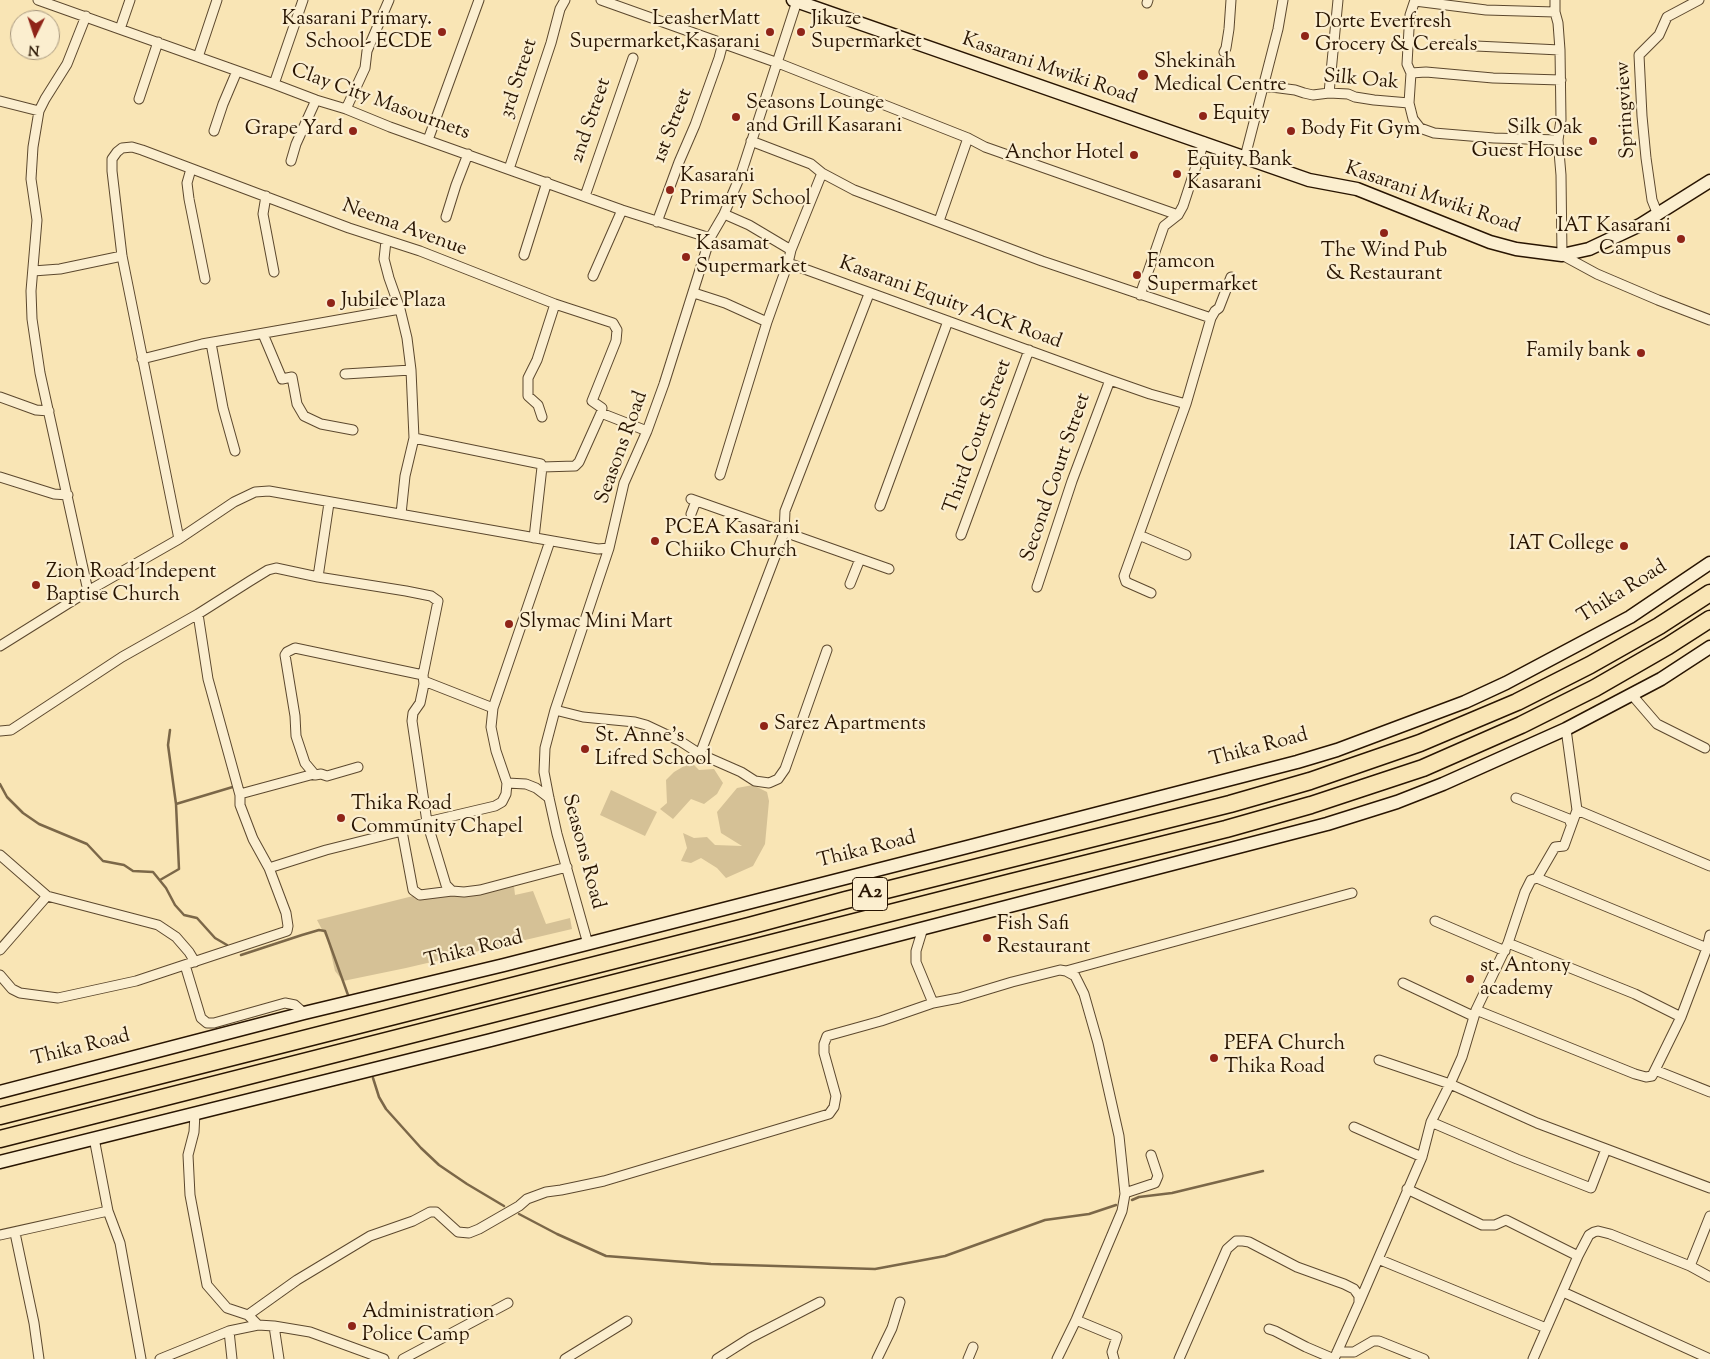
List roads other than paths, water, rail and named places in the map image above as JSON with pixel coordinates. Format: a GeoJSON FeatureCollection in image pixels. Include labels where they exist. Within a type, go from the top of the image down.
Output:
{"type":"FeatureCollection","features":[{"type":"Feature","properties":{"kind":"highway","name":"A2"},"geometry":{"type":"LineString","coordinates":[[0,1116],[1230,804],[1310,781],[1420,743],[1517,702],[1590,665],[1659,626],[1710,593]]}},
{"type":"Feature","properties":{"kind":"highway","name":"A2"},"geometry":{"type":"LineString","coordinates":[[0,1139],[1311,806],[1423,768],[1513,729],[1595,688],[1710,620]]}},
{"type":"Feature","properties":{"kind":"main road","name":"Kasarani Mwiki Road"},"geometry":{"type":"LineString","coordinates":[[795,1],[1309,180],[1357,189],[1490,242],[1516,249],[1562,255],[1588,250],[1640,226],[1710,181]]}},
{"type":"Feature","properties":{"kind":"main road","name":"Thika Road"},"geometry":{"type":"LineString","coordinates":[[0,1092],[304,1013],[588,944],[1028,832],[1337,750],[1465,702],[1515,678],[1630,617],[1710,563]]}},
{"type":"Feature","properties":{"kind":"main road"},"geometry":{"type":"LineString","coordinates":[[0,1162],[518,1033],[1327,824],[1397,802],[1444,784],[1566,729],[1661,679],[1710,646]]}},
{"type":"Feature","properties":{"kind":"street","name":"Clay City Masournets"},"geometry":{"type":"LineString","coordinates":[[40,0],[622,210],[710,238]]}},
{"type":"Feature","properties":{"kind":"street"},"geometry":{"type":"LineString","coordinates":[[120,29],[130,0]]}},
{"type":"Feature","properties":{"kind":"street"},"geometry":{"type":"LineString","coordinates":[[198,57],[217,0]]}},
{"type":"Feature","properties":{"kind":"street"},"geometry":{"type":"LineString","coordinates":[[274,84],[303,0]]}},
{"type":"Feature","properties":{"kind":"street"},"geometry":{"type":"LineString","coordinates":[[346,109],[365,68],[366,51],[389,0]]}},
{"type":"Feature","properties":{"kind":"street"},"geometry":{"type":"LineString","coordinates":[[428,140],[479,0]]}},
{"type":"Feature","properties":{"kind":"street","name":"3rd Street"},"geometry":{"type":"LineString","coordinates":[[509,169],[551,43],[560,9],[565,0]]}},
{"type":"Feature","properties":{"kind":"street"},"geometry":{"type":"LineString","coordinates":[[601,0],[778,63],[968,138],[985,147],[1178,214]]}},
{"type":"Feature","properties":{"kind":"street"},"geometry":{"type":"LineString","coordinates":[[1224,52],[1229,29],[1231,0]]}},
{"type":"Feature","properties":{"kind":"street"},"geometry":{"type":"LineString","coordinates":[[1245,157],[1264,86],[1283,0]]}},
{"type":"Feature","properties":{"kind":"street"},"geometry":{"type":"LineString","coordinates":[[1329,92],[1338,0]]}},
{"type":"Feature","properties":{"kind":"street"},"geometry":{"type":"LineString","coordinates":[[1409,103],[1408,29],[1410,14],[1415,0],[1486,10],[1555,12]]}},
{"type":"Feature","properties":{"kind":"street"},"geometry":{"type":"LineString","coordinates":[[1555,0],[1561,80],[1561,120],[1558,140],[1561,175],[1562,255],[1597,274],[1710,320]]}},
{"type":"Feature","properties":{"kind":"street","name":"Springview"},"geometry":{"type":"LineString","coordinates":[[1658,215],[1652,200],[1646,158],[1639,55],[1659,35],[1667,17],[1699,0]]}},
{"type":"Feature","properties":{"kind":"street","name":"Seasons Road"},"geometry":{"type":"LineString","coordinates":[[588,944],[557,834],[549,798],[544,759],[555,710],[609,548],[624,483],[647,431],[664,384],[710,238],[724,214],[741,174],[778,63],[795,1]]}},
{"type":"Feature","properties":{"kind":"street"},"geometry":{"type":"LineString","coordinates":[[86,16],[67,64],[45,98],[40,111],[33,147],[31,179],[37,220],[31,291],[34,342],[88,591]]}},
{"type":"Feature","properties":{"kind":"street"},"geometry":{"type":"LineString","coordinates":[[139,99],[158,42]]}},
{"type":"Feature","properties":{"kind":"street","name":"1st Street"},"geometry":{"type":"LineString","coordinates":[[657,222],[678,162],[695,125],[723,43]]}},
{"type":"Feature","properties":{"kind":"street"},"geometry":{"type":"LineString","coordinates":[[1455,45],[1560,50]]}},
{"type":"Feature","properties":{"kind":"street","name":"2nd Street"},"geometry":{"type":"LineString","coordinates":[[585,196],[633,58]]}},
{"type":"Feature","properties":{"kind":"street"},"geometry":{"type":"LineString","coordinates":[[214,131],[237,71]]}},
{"type":"Feature","properties":{"kind":"street"},"geometry":{"type":"LineString","coordinates":[[1410,73],[1426,72],[1493,78],[1561,80]]}},
{"type":"Feature","properties":{"kind":"street","name":"Silk Oak"},"geometry":{"type":"LineString","coordinates":[[1264,86],[1295,90],[1304,94],[1314,95],[1329,92],[1374,100],[1409,103],[1413,119],[1420,128],[1434,133],[1494,138],[1558,140]]}},
{"type":"Feature","properties":{"kind":"street"},"geometry":{"type":"LineString","coordinates":[[291,161],[296,144],[316,100]]}},
{"type":"Feature","properties":{"kind":"street"},"geometry":{"type":"LineString","coordinates":[[0,101],[40,111]]}},
{"type":"Feature","properties":{"kind":"street"},"geometry":{"type":"LineString","coordinates":[[939,221],[968,138]]}},
{"type":"Feature","properties":{"kind":"street"},"geometry":{"type":"LineString","coordinates":[[751,141],[811,164],[822,173],[854,190],[1042,261],[1211,318]]}},
{"type":"Feature","properties":{"kind":"street"},"geometry":{"type":"LineString","coordinates":[[1140,295],[1164,226],[1178,214],[1183,206],[1204,142]]}},
{"type":"Feature","properties":{"kind":"street","name":"Neema Avenue"},"geometry":{"type":"LineString","coordinates":[[122,256],[112,160],[122,148],[132,147],[386,241],[420,251],[555,304],[613,323],[618,333],[592,401],[602,408],[601,413]]}},
{"type":"Feature","properties":{"kind":"street"},"geometry":{"type":"LineString","coordinates":[[446,217],[468,154]]}},
{"type":"Feature","properties":{"kind":"street"},"geometry":{"type":"LineString","coordinates":[[191,169],[187,183],[189,199],[205,279]]}},
{"type":"Feature","properties":{"kind":"street"},"geometry":{"type":"LineString","coordinates":[[720,475],[767,322],[788,263],[790,250],[822,173]]}},
{"type":"Feature","properties":{"kind":"street"},"geometry":{"type":"LineString","coordinates":[[524,255],[547,182]]}},
{"type":"Feature","properties":{"kind":"street"},"geometry":{"type":"LineString","coordinates":[[266,196],[263,214],[274,272]]}},
{"type":"Feature","properties":{"kind":"street"},"geometry":{"type":"LineString","coordinates":[[593,276],[622,210]]}},
{"type":"Feature","properties":{"kind":"street"},"geometry":{"type":"LineString","coordinates":[[724,214],[749,225],[790,250]]}},
{"type":"Feature","properties":{"kind":"street"},"geometry":{"type":"LineString","coordinates":[[386,241],[384,259],[400,309],[407,338],[411,370],[414,438],[405,476],[400,514]]}},
{"type":"Feature","properties":{"kind":"street"},"geometry":{"type":"LineString","coordinates":[[33,271],[60,269],[122,256],[179,539]]}},
{"type":"Feature","properties":{"kind":"street","name":"Kasarani Equity ACK Road"},"geometry":{"type":"LineString","coordinates":[[788,263],[1110,380],[1186,404]]}},
{"type":"Feature","properties":{"kind":"street"},"geometry":{"type":"LineString","coordinates":[[1152,593],[1126,582],[1124,576],[1186,404],[1211,318],[1219,308],[1231,277]]}},
{"type":"Feature","properties":{"kind":"street"},"geometry":{"type":"LineString","coordinates":[[694,293],[767,322]]}},
{"type":"Feature","properties":{"kind":"street"},"geometry":{"type":"LineString","coordinates":[[700,754],[784,533],[785,511],[869,294]]}},
{"type":"Feature","properties":{"kind":"street"},"geometry":{"type":"LineString","coordinates":[[542,417],[538,405],[528,396],[528,378],[537,360],[555,304]]}},
{"type":"Feature","properties":{"kind":"street"},"geometry":{"type":"LineString","coordinates":[[142,360],[211,343],[400,309]]}},
{"type":"Feature","properties":{"kind":"street"},"geometry":{"type":"LineString","coordinates":[[880,506],[948,321]]}},
{"type":"Feature","properties":{"kind":"street"},"geometry":{"type":"LineString","coordinates":[[263,334],[282,379],[292,377],[297,404],[304,416],[321,424],[353,430]]}},
{"type":"Feature","properties":{"kind":"street"},"geometry":{"type":"LineString","coordinates":[[211,343],[223,408],[235,451]]}},
{"type":"Feature","properties":{"kind":"street","name":"Third Court Street"},"geometry":{"type":"LineString","coordinates":[[961,535],[1029,350]]}},
{"type":"Feature","properties":{"kind":"street"},"geometry":{"type":"LineString","coordinates":[[344,374],[411,370]]}},
{"type":"Feature","properties":{"kind":"street","name":"Second Court Street"},"geometry":{"type":"LineString","coordinates":[[1037,587],[1110,380]]}},
{"type":"Feature","properties":{"kind":"street"},"geometry":{"type":"LineString","coordinates":[[0,397],[36,410],[49,411]]}},
{"type":"Feature","properties":{"kind":"street"},"geometry":{"type":"LineString","coordinates":[[414,438],[541,464],[542,467],[575,466],[579,462],[601,413],[647,431]]}},
{"type":"Feature","properties":{"kind":"street"},"geometry":{"type":"LineString","coordinates":[[534,538],[542,467]]}},
{"type":"Feature","properties":{"kind":"street"},"geometry":{"type":"LineString","coordinates":[[0,477],[54,494],[68,495]]}},
{"type":"Feature","properties":{"kind":"street"},"geometry":{"type":"LineString","coordinates":[[0,646],[88,591],[179,539],[234,502],[255,492],[270,492],[598,549],[609,548]]}},
{"type":"Feature","properties":{"kind":"street"},"geometry":{"type":"LineString","coordinates":[[691,514],[693,500],[889,569]]}},
{"type":"Feature","properties":{"kind":"street"},"geometry":{"type":"LineString","coordinates":[[318,577],[329,503]]}},
{"type":"Feature","properties":{"kind":"street"},"geometry":{"type":"LineString","coordinates":[[1138,535],[1186,555]]}},
{"type":"Feature","properties":{"kind":"street"},"geometry":{"type":"LineString","coordinates":[[269,868],[326,850],[402,831],[427,822],[495,806],[502,802],[508,783],[500,765],[491,728],[493,708],[550,541]]}},
{"type":"Feature","properties":{"kind":"street"},"geometry":{"type":"LineString","coordinates":[[850,584],[860,559]]}},
{"type":"Feature","properties":{"kind":"street"},"geometry":{"type":"LineString","coordinates":[[0,731],[11,730],[122,657],[198,614],[268,570],[276,568],[436,598],[438,601],[437,608],[420,703],[413,713],[412,721],[427,822],[446,885],[452,891]]}},
{"type":"Feature","properties":{"kind":"street"},"geometry":{"type":"LineString","coordinates":[[0,975],[12,989],[20,993],[58,998],[136,980],[287,931],[286,914],[269,868],[253,839],[240,805],[240,794],[208,679],[198,614]]}},
{"type":"Feature","properties":{"kind":"street"},"geometry":{"type":"LineString","coordinates":[[314,774],[305,763],[298,746],[295,716],[284,655],[295,648],[423,678],[493,708]]}},
{"type":"Feature","properties":{"kind":"street"},"geometry":{"type":"LineString","coordinates":[[555,710],[583,717],[635,722],[646,725],[680,741],[700,754],[741,772],[754,781],[769,783],[778,779],[785,769],[828,650]]}},
{"type":"Feature","properties":{"kind":"street"},"geometry":{"type":"LineString","coordinates":[[1632,695],[1656,724],[1705,748]]}},
{"type":"Feature","properties":{"kind":"street"},"geometry":{"type":"LineString","coordinates":[[1538,878],[1555,847],[1564,846],[1577,810],[1566,729]]}},
{"type":"Feature","properties":{"kind":"street"},"geometry":{"type":"LineString","coordinates":[[240,794],[314,774],[327,776],[358,767]]}},
{"type":"Feature","properties":{"kind":"street"},"geometry":{"type":"LineString","coordinates":[[508,783],[526,784],[536,788],[549,798]]}},
{"type":"Feature","properties":{"kind":"street"},"geometry":{"type":"LineString","coordinates":[[1516,798],[1569,819],[1571,824]]}},
{"type":"Feature","properties":{"kind":"street"},"geometry":{"type":"LineString","coordinates":[[1577,810],[1710,866]]}},
{"type":"Feature","properties":{"kind":"street"},"geometry":{"type":"LineString","coordinates":[[402,831],[413,890],[420,895],[480,890],[567,867]]}},
{"type":"Feature","properties":{"kind":"street"},"geometry":{"type":"LineString","coordinates":[[0,855],[47,896],[158,925],[176,937],[195,962]]}},
{"type":"Feature","properties":{"kind":"street"},"geometry":{"type":"LineString","coordinates":[[1335,1357],[1422,1156],[1431,1122],[1462,1057],[1475,1013],[1507,947],[1525,892],[1531,880],[1538,878],[1707,948]]}},
{"type":"Feature","properties":{"kind":"street"},"geometry":{"type":"LineString","coordinates":[[1066,971],[1352,893]]}},
{"type":"Feature","properties":{"kind":"street"},"geometry":{"type":"LineString","coordinates":[[0,950],[47,896]]}},
{"type":"Feature","properties":{"kind":"street"},"geometry":{"type":"LineString","coordinates":[[1435,921],[1635,994],[1680,1017]]}},
{"type":"Feature","properties":{"kind":"street"},"geometry":{"type":"LineString","coordinates":[[923,928],[916,952],[916,962],[933,1004]]}},
{"type":"Feature","properties":{"kind":"street"},"geometry":{"type":"LineString","coordinates":[[1404,983],[1475,1013],[1646,1077],[1652,1076],[1680,1017],[1707,948],[1710,935]]}},
{"type":"Feature","properties":{"kind":"street"},"geometry":{"type":"LineString","coordinates":[[185,965],[201,1018],[207,1023],[214,1023],[285,1003],[295,1005],[304,1013]]}},
{"type":"Feature","properties":{"kind":"street"},"geometry":{"type":"LineString","coordinates":[[248,1315],[297,1280],[370,1236],[413,1221],[430,1212],[436,1212],[458,1232],[469,1233],[519,1206],[527,1199],[546,1192],[604,1181],[829,1114],[834,1107],[836,1096],[824,1053],[824,1044],[827,1036],[933,1004],[1060,970],[1075,976],[1084,994],[1098,1043],[1119,1136],[1125,1193],[1122,1211],[1076,1320],[1057,1359]]}},
{"type":"Feature","properties":{"kind":"street"},"geometry":{"type":"LineString","coordinates":[[1379,1060],[1450,1084],[1537,1123],[1710,1188]]}},
{"type":"Feature","properties":{"kind":"street"},"geometry":{"type":"LineString","coordinates":[[1655,1070],[1710,1092]]}},
{"type":"Feature","properties":{"kind":"street"},"geometry":{"type":"LineString","coordinates":[[195,1113],[194,1132],[188,1155],[190,1195],[207,1285],[227,1308],[248,1315],[258,1324]]}},
{"type":"Feature","properties":{"kind":"street"},"geometry":{"type":"LineString","coordinates":[[1431,1122],[1591,1188],[1606,1149]]}},
{"type":"Feature","properties":{"kind":"street"},"geometry":{"type":"LineString","coordinates":[[1354,1127],[1422,1156]]}},
{"type":"Feature","properties":{"kind":"street"},"geometry":{"type":"LineString","coordinates":[[94,1138],[108,1211],[120,1243],[141,1359]]}},
{"type":"Feature","properties":{"kind":"street"},"geometry":{"type":"LineString","coordinates":[[1125,1193],[1155,1183],[1158,1176],[1151,1155]]}},
{"type":"Feature","properties":{"kind":"street"},"geometry":{"type":"LineString","coordinates":[[1407,1188],[1482,1225],[1496,1225],[1506,1220],[1578,1256]]}},
{"type":"Feature","properties":{"kind":"street"},"geometry":{"type":"LineString","coordinates":[[0,1235],[108,1211]]}},
{"type":"Feature","properties":{"kind":"street"},"geometry":{"type":"LineString","coordinates":[[1690,1266],[1710,1216]]}},
{"type":"Feature","properties":{"kind":"street"},"geometry":{"type":"LineString","coordinates":[[1534,1359],[1578,1256],[1589,1235],[1598,1230],[1690,1266],[1710,1276]]}},
{"type":"Feature","properties":{"kind":"street"},"geometry":{"type":"LineString","coordinates":[[15,1233],[34,1323],[39,1359]]}},
{"type":"Feature","properties":{"kind":"street"},"geometry":{"type":"LineString","coordinates":[[1179,1359],[1227,1249],[1236,1241],[1249,1242],[1297,1267],[1344,1284],[1354,1289],[1359,1296],[1359,1302]]}},
{"type":"Feature","properties":{"kind":"street"},"geometry":{"type":"LineString","coordinates":[[1378,1259],[1546,1328]]}},
{"type":"Feature","properties":{"kind":"street"},"geometry":{"type":"LineString","coordinates":[[1563,1292],[1710,1359]]}},
{"type":"Feature","properties":{"kind":"street"},"geometry":{"type":"LineString","coordinates":[[717,1359],[750,1338],[820,1302]]}},
{"type":"Feature","properties":{"kind":"street"},"geometry":{"type":"LineString","coordinates":[[877,1359],[892,1328],[900,1302]]}},
{"type":"Feature","properties":{"kind":"street"},"geometry":{"type":"LineString","coordinates":[[403,1359],[508,1303]]}},
{"type":"Feature","properties":{"kind":"street"},"geometry":{"type":"LineString","coordinates":[[1076,1320],[1117,1337],[1112,1352],[1114,1359]]}},
{"type":"Feature","properties":{"kind":"street"},"geometry":{"type":"LineString","coordinates":[[565,1359],[627,1321]]}},
{"type":"Feature","properties":{"kind":"street"},"geometry":{"type":"LineString","coordinates":[[165,1358],[229,1331],[258,1324],[310,1332],[384,1359]]}},
{"type":"Feature","properties":{"kind":"street"},"geometry":{"type":"LineString","coordinates":[[274,1326],[279,1359]]}},
{"type":"Feature","properties":{"kind":"street"},"geometry":{"type":"LineString","coordinates":[[1268,1329],[1306,1347],[1335,1357],[1354,1352],[1373,1341],[1379,1341],[1424,1359]]}},
{"type":"Feature","properties":{"kind":"street"},"geometry":{"type":"LineString","coordinates":[[229,1331],[232,1359]]}},
{"type":"Feature","properties":{"kind":"street"},"geometry":{"type":"LineString","coordinates":[[968,1359],[973,1347]]}},
{"type":"Feature","properties":{"kind":"waterway"},"geometry":{"type":"LineString","coordinates":[[170,730],[168,745],[176,804]]}},
{"type":"Feature","properties":{"kind":"waterway"},"geometry":{"type":"LineString","coordinates":[[0,784],[7,797],[23,813],[39,824],[87,844],[103,861],[124,865],[133,871],[153,872],[184,915],[197,918],[215,938],[227,945]]}},
{"type":"Feature","properties":{"kind":"waterway"},"geometry":{"type":"LineString","coordinates":[[160,880],[179,869],[176,804],[236,786]]}},
{"type":"Feature","properties":{"kind":"waterway"},"geometry":{"type":"LineString","coordinates":[[241,955],[319,930],[325,931],[348,995]]}},
{"type":"Feature","properties":{"kind":"waterway"},"geometry":{"type":"LineString","coordinates":[[373,1078],[379,1097],[386,1109],[421,1148],[439,1165],[504,1206]]}},
{"type":"Feature","properties":{"kind":"waterway"},"geometry":{"type":"LineString","coordinates":[[1132,1200],[1139,1197],[1172,1193],[1263,1171]]}},
{"type":"Feature","properties":{"kind":"waterway"},"geometry":{"type":"LineString","coordinates":[[519,1214],[606,1256],[711,1264],[875,1269],[945,1256],[1045,1220],[1089,1214],[1116,1205]]}},
{"type":"Feature","properties":{"kind":"place","name":"Kasarani Primary. School- ECDE"},"geometry":{"type":"Point","coordinates":[442,32]}},
{"type":"Feature","properties":{"kind":"place","name":"LeasherMatt Supermarket,Kasarani"},"geometry":{"type":"Point","coordinates":[770,32]}},
{"type":"Feature","properties":{"kind":"place","name":"Jikuze Supermarket"},"geometry":{"type":"Point","coordinates":[801,32]}},
{"type":"Feature","properties":{"kind":"place","name":"Dorte Everfresh Grocery & Cereals"},"geometry":{"type":"Point","coordinates":[1305,36]}},
{"type":"Feature","properties":{"kind":"place","name":"Shekinah Medical Centre"},"geometry":{"type":"Point","coordinates":[1143,75]}},
{"type":"Feature","properties":{"kind":"place","name":"Equity"},"geometry":{"type":"Point","coordinates":[1203,116]}},
{"type":"Feature","properties":{"kind":"place","name":"Seasons Lounge and Grill Kasarani"},"geometry":{"type":"Point","coordinates":[736,117]}},
{"type":"Feature","properties":{"kind":"place","name":"Grape Yard"},"geometry":{"type":"Point","coordinates":[353,131]}},
{"type":"Feature","properties":{"kind":"place","name":"Body Fit Gym"},"geometry":{"type":"Point","coordinates":[1291,131]}},
{"type":"Feature","properties":{"kind":"place","name":"Silk Oak Guest House"},"geometry":{"type":"Point","coordinates":[1593,141]}},
{"type":"Feature","properties":{"kind":"place","name":"Anchor Hotel"},"geometry":{"type":"Point","coordinates":[1134,155]}},
{"type":"Feature","properties":{"kind":"place","name":"Equity Bank Kasarani"},"geometry":{"type":"Point","coordinates":[1177,174]}},
{"type":"Feature","properties":{"kind":"place","name":"Kasarani Primary School"},"geometry":{"type":"Point","coordinates":[670,190]}},
{"type":"Feature","properties":{"kind":"place","name":"The Wind Pub & Restaurant"},"geometry":{"type":"Point","coordinates":[1384,233]}},
{"type":"Feature","properties":{"kind":"place","name":"IAT Kasarani Campus"},"geometry":{"type":"Point","coordinates":[1681,239]}},
{"type":"Feature","properties":{"kind":"place","name":"Kasamat Supermarket"},"geometry":{"type":"Point","coordinates":[686,257]}},
{"type":"Feature","properties":{"kind":"place","name":"Famcon Supermarket"},"geometry":{"type":"Point","coordinates":[1137,275]}},
{"type":"Feature","properties":{"kind":"place","name":"Jubilee Plaza"},"geometry":{"type":"Point","coordinates":[331,303]}},
{"type":"Feature","properties":{"kind":"place","name":"Family bank"},"geometry":{"type":"Point","coordinates":[1641,353]}},
{"type":"Feature","properties":{"kind":"place","name":"PCEA Kasarani Chiiko Church"},"geometry":{"type":"Point","coordinates":[655,541]}},
{"type":"Feature","properties":{"kind":"place","name":"IAT College"},"geometry":{"type":"Point","coordinates":[1624,546]}},
{"type":"Feature","properties":{"kind":"place","name":"Zion Road Indepent Baptise Church"},"geometry":{"type":"Point","coordinates":[36,585]}},
{"type":"Feature","properties":{"kind":"place","name":"Slymac Mini Mart"},"geometry":{"type":"Point","coordinates":[509,624]}},
{"type":"Feature","properties":{"kind":"place","name":"Sarez Apartments"},"geometry":{"type":"Point","coordinates":[764,726]}},
{"type":"Feature","properties":{"kind":"place","name":"St. Anne's Lifred School"},"geometry":{"type":"Point","coordinates":[585,749]}},
{"type":"Feature","properties":{"kind":"place","name":"Thika Road Community Chapel"},"geometry":{"type":"Point","coordinates":[341,818]}},
{"type":"Feature","properties":{"kind":"place","name":"Fish Safi Restaurant"},"geometry":{"type":"Point","coordinates":[987,938]}},
{"type":"Feature","properties":{"kind":"place","name":"st. Antony academy"},"geometry":{"type":"Point","coordinates":[1470,979]}},
{"type":"Feature","properties":{"kind":"place","name":"PEFA Church Thika Road"},"geometry":{"type":"Point","coordinates":[1214,1058]}},
{"type":"Feature","properties":{"kind":"place","name":"Administration Police Camp"},"geometry":{"type":"Point","coordinates":[352,1326]}}]}
